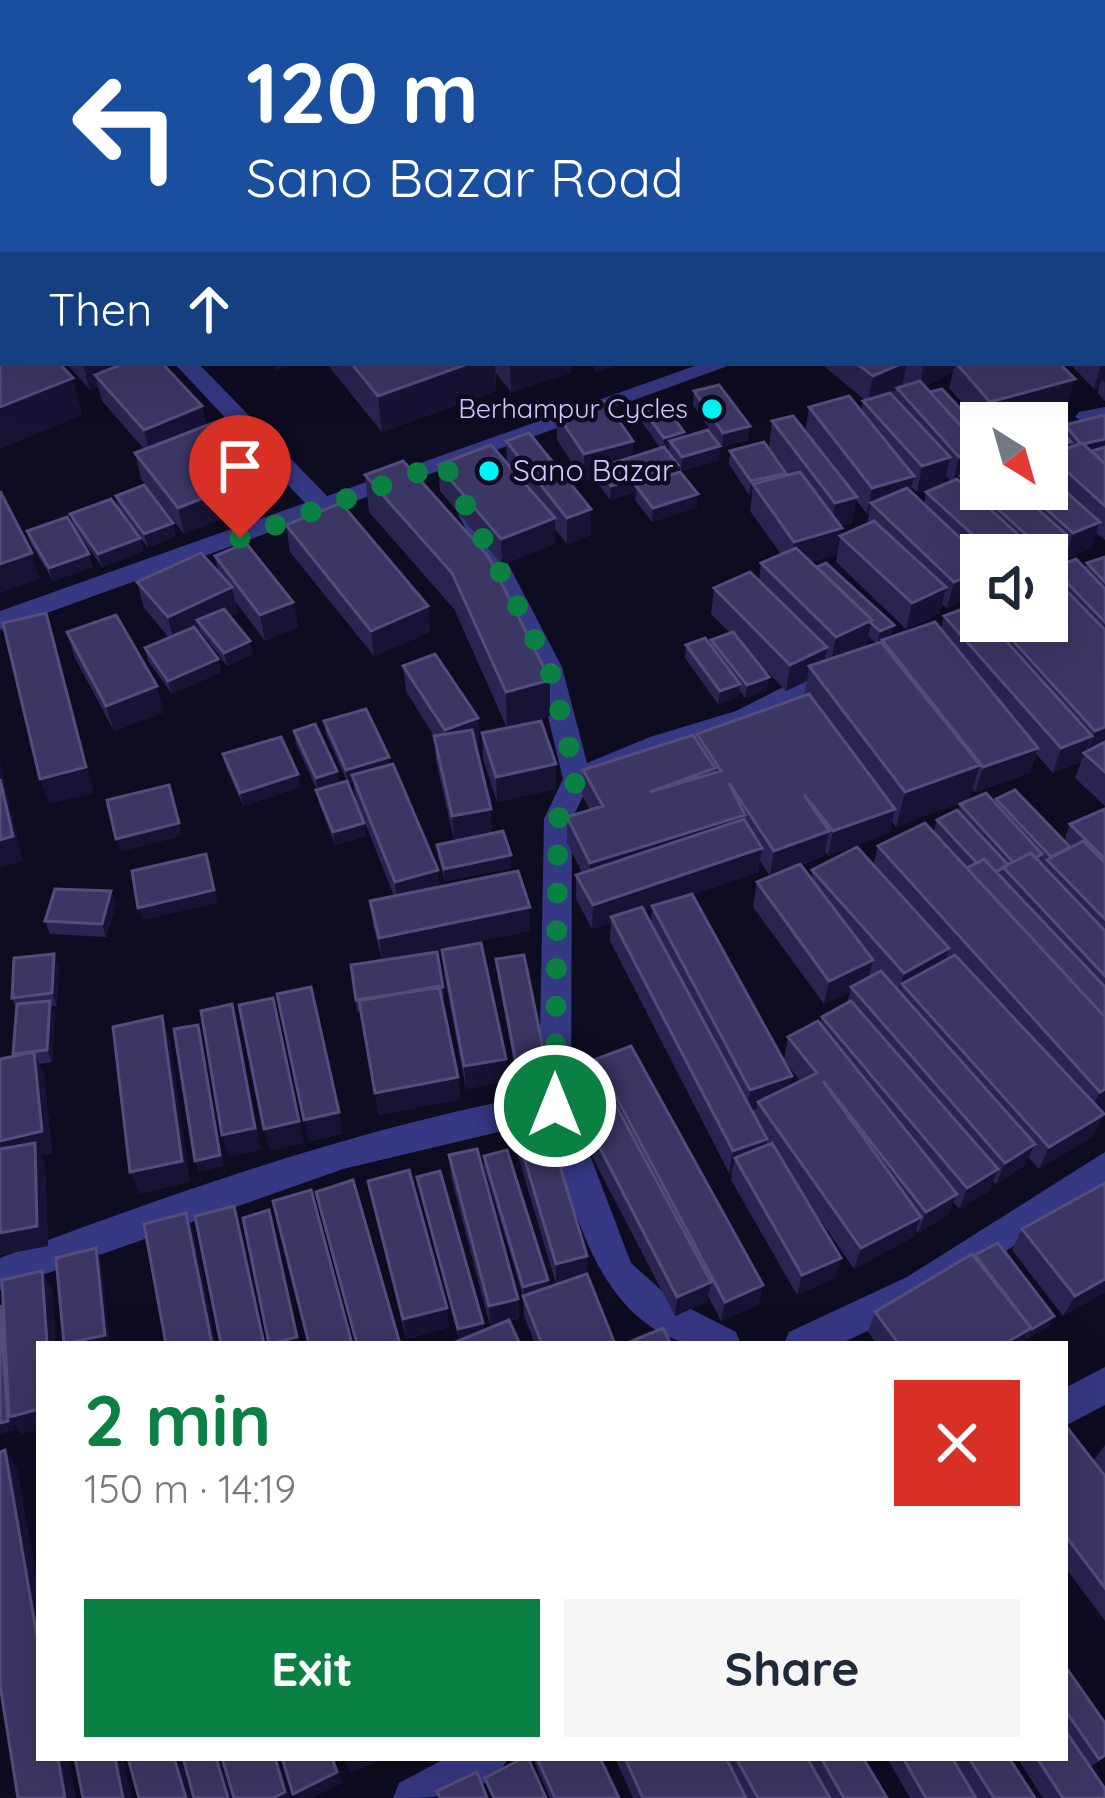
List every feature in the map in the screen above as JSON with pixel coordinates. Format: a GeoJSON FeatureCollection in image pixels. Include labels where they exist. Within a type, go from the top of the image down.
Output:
{"type":"FeatureCollection","features":[{"type":"Feature","properties":{"kind":"street"},"geometry":{"type":"LineString","coordinates":[[188,366],[322,506]]}},
{"type":"Feature","properties":{"kind":"street"},"geometry":{"type":"LineString","coordinates":[[0,621],[717,366]]}},
{"type":"Feature","properties":{"kind":"street"},"geometry":{"type":"LineString","coordinates":[[444,463],[549,667],[577,779],[558,819],[555,1106],[618,1273],[658,1311],[717,1341]]}},
{"type":"Feature","properties":{"kind":"street"},"geometry":{"type":"LineString","coordinates":[[577,779],[660,744],[746,718],[863,658]]}},
{"type":"Feature","properties":{"kind":"street"},"geometry":{"type":"LineString","coordinates":[[0,1274],[204,1195],[426,1133],[555,1106]]}},
{"type":"Feature","properties":{"kind":"street"},"geometry":{"type":"LineString","coordinates":[[808,1341],[919,1289],[1105,1167]]}},
{"type":"Feature","properties":{"kind":"street"},"geometry":{"type":"LineString","coordinates":[[1068,1406],[1105,1385]]}},
{"type":"Feature","properties":{"kind":"street"},"geometry":{"type":"LineString","coordinates":[[414,1798],[482,1761]]}},
{"type":"Feature","properties":{"kind":"building"},"geometry":{"type":"Polygon","coordinates":[[[0,366],[62,366],[73,378],[0,407],[0,366]]]}},
{"type":"Feature","properties":{"kind":"building"},"geometry":{"type":"Polygon","coordinates":[[[118,366],[165,366],[202,406],[144,430],[95,375],[118,366]]]}},
{"type":"Feature","properties":{"kind":"building"},"geometry":{"type":"Polygon","coordinates":[[[353,366],[462,366],[378,396],[353,366]]]}},
{"type":"Feature","properties":{"kind":"building"},"geometry":{"type":"Polygon","coordinates":[[[860,366],[896,366],[873,376],[860,366]]]}},
{"type":"Feature","properties":{"kind":"building"},"geometry":{"type":"Polygon","coordinates":[[[959,366],[1062,366],[1075,379],[990,402],[959,366]]]}},
{"type":"Feature","properties":{"kind":"building"},"geometry":{"type":"Polygon","coordinates":[[[920,381],[960,425],[960,457],[959,457],[897,388],[920,381]]]}},
{"type":"Feature","properties":{"kind":"building"},"geometry":{"type":"Polygon","coordinates":[[[719,385],[750,426],[723,433],[694,391],[719,385]]]}},
{"type":"Feature","properties":{"kind":"building"},"geometry":{"type":"Polygon","coordinates":[[[942,389],[960,408],[960,425],[930,392],[942,389]]]}},
{"type":"Feature","properties":{"kind":"building"},"geometry":{"type":"Polygon","coordinates":[[[890,393],[950,457],[922,466],[863,401],[890,393]]]}},
{"type":"Feature","properties":{"kind":"building"},"geometry":{"type":"Polygon","coordinates":[[[849,396],[914,476],[872,488],[809,407],[849,396]]]}},
{"type":"Feature","properties":{"kind":"building"},"geometry":{"type":"Polygon","coordinates":[[[605,401],[633,441],[584,454],[557,414],[605,401]]]}},
{"type":"Feature","properties":{"kind":"building"},"geometry":{"type":"Polygon","coordinates":[[[662,402],[684,432],[664,438],[642,408],[662,402]]]}},
{"type":"Feature","properties":{"kind":"building"},"geometry":{"type":"Polygon","coordinates":[[[1105,415],[1105,439],[1080,443],[1068,424],[1105,415]]]}},
{"type":"Feature","properties":{"kind":"building"},"geometry":{"type":"Polygon","coordinates":[[[793,416],[857,497],[835,503],[772,421],[793,416]]]}},
{"type":"Feature","properties":{"kind":"building"},"geometry":{"type":"Polygon","coordinates":[[[226,418],[272,471],[178,508],[135,453],[226,418]]]}},
{"type":"Feature","properties":{"kind":"building"},"geometry":{"type":"Polygon","coordinates":[[[708,430],[720,446],[682,457],[670,441],[708,430]]]}},
{"type":"Feature","properties":{"kind":"building"},"geometry":{"type":"Polygon","coordinates":[[[529,433],[591,509],[567,518],[506,441],[529,433]]]}},
{"type":"Feature","properties":{"kind":"building"},"geometry":{"type":"Polygon","coordinates":[[[764,442],[786,473],[751,481],[730,451],[764,442]]]}},
{"type":"Feature","properties":{"kind":"building"},"geometry":{"type":"Polygon","coordinates":[[[1082,443],[1105,464],[1105,506],[1068,472],[1068,448],[1082,443]]]}},
{"type":"Feature","properties":{"kind":"building"},"geometry":{"type":"Polygon","coordinates":[[[491,445],[555,518],[501,539],[438,465],[491,445]]]}},
{"type":"Feature","properties":{"kind":"building"},"geometry":{"type":"Polygon","coordinates":[[[664,447],[678,465],[611,486],[597,468],[664,447]]]}},
{"type":"Feature","properties":{"kind":"building"},"geometry":{"type":"Polygon","coordinates":[[[1105,447],[1105,464],[1092,451],[1105,447]]]}},
{"type":"Feature","properties":{"kind":"building"},"geometry":{"type":"Polygon","coordinates":[[[403,461],[488,556],[550,680],[506,692],[452,573],[365,475],[403,461]]]}},
{"type":"Feature","properties":{"kind":"building"},"geometry":{"type":"Polygon","coordinates":[[[680,472],[698,494],[653,508],[636,486],[680,472]]]}},
{"type":"Feature","properties":{"kind":"building"},"geometry":{"type":"Polygon","coordinates":[[[800,472],[842,528],[794,542],[753,484],[800,472]]]}},
{"type":"Feature","properties":{"kind":"building"},"geometry":{"type":"Polygon","coordinates":[[[957,479],[960,510],[991,510],[1017,534],[972,534],[926,492],[957,479]]]}},
{"type":"Feature","properties":{"kind":"building"},"geometry":{"type":"Polygon","coordinates":[[[144,485],[173,523],[144,534],[116,496],[144,485]]]}},
{"type":"Feature","properties":{"kind":"building"},"geometry":{"type":"Polygon","coordinates":[[[907,488],[960,538],[960,579],[954,582],[871,503],[907,488]]]}},
{"type":"Feature","properties":{"kind":"building"},"geometry":{"type":"Polygon","coordinates":[[[0,491],[32,553],[0,564],[0,491]]]}},
{"type":"Feature","properties":{"kind":"building"},"geometry":{"type":"Polygon","coordinates":[[[1068,494],[1100,522],[1073,533],[1047,510],[1068,510],[1068,494]]]}},
{"type":"Feature","properties":{"kind":"building"},"geometry":{"type":"Polygon","coordinates":[[[111,499],[140,538],[98,554],[70,514],[111,499]]]}},
{"type":"Feature","properties":{"kind":"building"},"geometry":{"type":"Polygon","coordinates":[[[341,503],[428,606],[371,631],[286,525],[341,503]]]}},
{"type":"Feature","properties":{"kind":"building"},"geometry":{"type":"Polygon","coordinates":[[[999,510],[1039,510],[1066,534],[1026,534],[999,510]]]}},
{"type":"Feature","properties":{"kind":"building"},"geometry":{"type":"Polygon","coordinates":[[[67,517],[89,554],[49,568],[27,531],[67,517]]]}},
{"type":"Feature","properties":{"kind":"building"},"geometry":{"type":"Polygon","coordinates":[[[874,521],[946,587],[912,603],[840,536],[874,521]]]}},
{"type":"Feature","properties":{"kind":"building"},"geometry":{"type":"Polygon","coordinates":[[[246,543],[293,602],[260,615],[215,556],[246,543]]]}},
{"type":"Feature","properties":{"kind":"building"},"geometry":{"type":"Polygon","coordinates":[[[796,548],[872,620],[836,637],[761,563],[796,548]]]}},
{"type":"Feature","properties":{"kind":"building"},"geometry":{"type":"Polygon","coordinates":[[[201,553],[232,587],[168,617],[137,582],[201,553]]]}},
{"type":"Feature","properties":{"kind":"building"},"geometry":{"type":"Polygon","coordinates":[[[1105,557],[1105,582],[1087,563],[1105,557]]]}},
{"type":"Feature","properties":{"kind":"building"},"geometry":{"type":"Polygon","coordinates":[[[1076,559],[1105,589],[1105,622],[1068,584],[1068,562],[1076,559]]]}},
{"type":"Feature","properties":{"kind":"building"},"geometry":{"type":"Polygon","coordinates":[[[826,563],[894,625],[880,631],[871,623],[817,567],[826,563]]]}},
{"type":"Feature","properties":{"kind":"building"},"geometry":{"type":"Polygon","coordinates":[[[750,572],[827,647],[790,665],[714,588],[750,572]]]}},
{"type":"Feature","properties":{"kind":"building"},"geometry":{"type":"Polygon","coordinates":[[[1068,592],[1105,630],[1105,727],[1095,731],[1014,642],[1068,642],[1068,592]]]}},
{"type":"Feature","properties":{"kind":"building"},"geometry":{"type":"Polygon","coordinates":[[[224,609],[250,641],[224,653],[197,620],[224,609]]]}},
{"type":"Feature","properties":{"kind":"building"},"geometry":{"type":"Polygon","coordinates":[[[960,610],[960,634],[944,616],[960,610]]]}},
{"type":"Feature","properties":{"kind":"building"},"geometry":{"type":"Polygon","coordinates":[[[46,613],[86,767],[40,779],[3,623],[46,613]]]}},
{"type":"Feature","properties":{"kind":"building"},"geometry":{"type":"Polygon","coordinates":[[[116,615],[157,686],[106,706],[67,632],[116,615]]]}},
{"type":"Feature","properties":{"kind":"building"},"geometry":{"type":"Polygon","coordinates":[[[935,622],[1038,748],[983,767],[882,640],[935,622]]]}},
{"type":"Feature","properties":{"kind":"building"},"geometry":{"type":"Polygon","coordinates":[[[194,627],[218,659],[168,681],[145,648],[194,627]]]}},
{"type":"Feature","properties":{"kind":"building"},"geometry":{"type":"Polygon","coordinates":[[[733,632],[769,677],[747,685],[711,640],[733,632]]]}},
{"type":"Feature","properties":{"kind":"building"},"geometry":{"type":"Polygon","coordinates":[[[705,638],[740,684],[720,691],[686,645],[705,638]]]}},
{"type":"Feature","properties":{"kind":"building"},"geometry":{"type":"Polygon","coordinates":[[[881,642],[980,765],[905,792],[809,666],[881,642]]]}},
{"type":"Feature","properties":{"kind":"building"},"geometry":{"type":"Polygon","coordinates":[[[967,642],[1007,642],[1092,736],[1061,748],[967,642]]]}},
{"type":"Feature","properties":{"kind":"building"},"geometry":{"type":"Polygon","coordinates":[[[435,654],[478,718],[445,730],[403,666],[435,654]]]}},
{"type":"Feature","properties":{"kind":"building"},"geometry":{"type":"Polygon","coordinates":[[[809,694],[895,809],[833,831],[804,795],[829,831],[774,851],[729,783],[745,815],[590,863],[567,817],[603,806],[583,770],[693,735],[715,768],[650,792],[721,771],[697,734],[809,694]]]}},
{"type":"Feature","properties":{"kind":"building"},"geometry":{"type":"Polygon","coordinates":[[[366,709],[389,757],[346,770],[324,721],[366,709]]]}},
{"type":"Feature","properties":{"kind":"building"},"geometry":{"type":"Polygon","coordinates":[[[541,721],[556,764],[496,777],[482,733],[541,721]]]}},
{"type":"Feature","properties":{"kind":"building"},"geometry":{"type":"Polygon","coordinates":[[[315,724],[337,771],[316,778],[294,731],[315,724]]]}},
{"type":"Feature","properties":{"kind":"building"},"geometry":{"type":"Polygon","coordinates":[[[472,730],[491,809],[452,816],[434,736],[472,730]]]}},
{"type":"Feature","properties":{"kind":"building"},"geometry":{"type":"Polygon","coordinates":[[[281,737],[298,774],[240,793],[223,754],[281,737]]]}},
{"type":"Feature","properties":{"kind":"building"},"geometry":{"type":"Polygon","coordinates":[[[1105,742],[1105,772],[1084,753],[1105,742]]]}},
{"type":"Feature","properties":{"kind":"building"},"geometry":{"type":"Polygon","coordinates":[[[393,764],[438,870],[395,882],[352,775],[393,764]]]}},
{"type":"Feature","properties":{"kind":"building"},"geometry":{"type":"Polygon","coordinates":[[[0,779],[13,836],[0,840],[0,779]]]}},
{"type":"Feature","properties":{"kind":"building"},"geometry":{"type":"Polygon","coordinates":[[[347,781],[364,823],[333,832],[316,790],[347,781]]]}},
{"type":"Feature","properties":{"kind":"building"},"geometry":{"type":"Polygon","coordinates":[[[169,785],[179,823],[116,839],[107,800],[169,785]]]}},
{"type":"Feature","properties":{"kind":"building"},"geometry":{"type":"Polygon","coordinates":[[[1015,790],[1070,847],[1051,857],[996,799],[1015,790]]]}},
{"type":"Feature","properties":{"kind":"building"},"geometry":{"type":"Polygon","coordinates":[[[986,793],[1042,854],[1035,858],[1031,853],[1013,862],[960,804],[986,793]]]}},
{"type":"Feature","properties":{"kind":"building"},"geometry":{"type":"Polygon","coordinates":[[[1105,809],[1105,859],[1070,824],[1105,809]]]}},
{"type":"Feature","properties":{"kind":"building"},"geometry":{"type":"Polygon","coordinates":[[[957,810],[1008,865],[996,872],[984,859],[977,863],[937,820],[957,810]]]}},
{"type":"Feature","properties":{"kind":"building"},"geometry":{"type":"Polygon","coordinates":[[[744,819],[762,848],[593,905],[576,875],[744,819]]]}},
{"type":"Feature","properties":{"kind":"building"},"geometry":{"type":"Polygon","coordinates":[[[925,823],[1105,1017],[1105,1089],[1100,1092],[878,846],[925,823]]]}},
{"type":"Feature","properties":{"kind":"building"},"geometry":{"type":"Polygon","coordinates":[[[503,831],[511,855],[444,869],[437,845],[503,831]]]}},
{"type":"Feature","properties":{"kind":"building"},"geometry":{"type":"Polygon","coordinates":[[[1083,841],[1105,863],[1105,919],[1047,860],[1083,841]]]}},
{"type":"Feature","properties":{"kind":"building"},"geometry":{"type":"Polygon","coordinates":[[[857,847],[949,948],[904,973],[812,870],[857,847]]]}},
{"type":"Feature","properties":{"kind":"building"},"geometry":{"type":"Polygon","coordinates":[[[1031,853],[1105,931],[1105,976],[1003,867],[1031,853]]]}},
{"type":"Feature","properties":{"kind":"building"},"geometry":{"type":"Polygon","coordinates":[[[206,854],[214,890],[138,908],[132,871],[206,854]]]}},
{"type":"Feature","properties":{"kind":"building"},"geometry":{"type":"Polygon","coordinates":[[[984,859],[1105,987],[1105,1017],[967,868],[984,859]]]}},
{"type":"Feature","properties":{"kind":"building"},"geometry":{"type":"Polygon","coordinates":[[[800,864],[873,960],[829,981],[757,882],[800,864]]]}},
{"type":"Feature","properties":{"kind":"building"},"geometry":{"type":"Polygon","coordinates":[[[518,871],[530,907],[379,938],[370,901],[518,871]]]}},
{"type":"Feature","properties":{"kind":"building"},"geometry":{"type":"Polygon","coordinates":[[[55,889],[111,891],[102,924],[45,921],[55,889]]]}},
{"type":"Feature","properties":{"kind":"building"},"geometry":{"type":"Polygon","coordinates":[[[692,894],[792,1076],[750,1090],[652,906],[692,894]]]}},
{"type":"Feature","properties":{"kind":"building"},"geometry":{"type":"Polygon","coordinates":[[[642,907],[767,1139],[733,1151],[611,917],[642,907]]]}},
{"type":"Feature","properties":{"kind":"building"},"geometry":{"type":"Polygon","coordinates":[[[481,943],[506,1059],[464,1066],[442,950],[481,943]]]}},
{"type":"Feature","properties":{"kind":"building"},"geometry":{"type":"Polygon","coordinates":[[[437,952],[443,987],[356,1000],[351,965],[437,952]]]}},
{"type":"Feature","properties":{"kind":"building"},"geometry":{"type":"Polygon","coordinates":[[[54,954],[52,993],[12,998],[14,958],[54,954]]]}},
{"type":"Feature","properties":{"kind":"building"},"geometry":{"type":"Polygon","coordinates":[[[524,955],[546,1063],[517,1068],[496,959],[524,955]]]}},
{"type":"Feature","properties":{"kind":"building"},"geometry":{"type":"Polygon","coordinates":[[[955,955],[1104,1114],[1049,1147],[902,984],[955,955]]]}},
{"type":"Feature","properties":{"kind":"building"},"geometry":{"type":"Polygon","coordinates":[[[881,971],[1035,1144],[1005,1163],[851,987],[881,971]]]}},
{"type":"Feature","properties":{"kind":"building"},"geometry":{"type":"Polygon","coordinates":[[[439,986],[458,1077],[375,1093],[359,1001],[439,986]]]}},
{"type":"Feature","properties":{"kind":"building"},"geometry":{"type":"Polygon","coordinates":[[[311,987],[339,1112],[304,1120],[277,994],[311,987]]]}},
{"type":"Feature","properties":{"kind":"building"},"geometry":{"type":"Polygon","coordinates":[[[273,998],[299,1121],[264,1129],[239,1005],[273,998]]]}},
{"type":"Feature","properties":{"kind":"building"},"geometry":{"type":"Polygon","coordinates":[[[50,1001],[47,1050],[13,1054],[17,1004],[50,1001]]]}},
{"type":"Feature","properties":{"kind":"building"},"geometry":{"type":"Polygon","coordinates":[[[851,1001],[998,1169],[967,1188],[822,1017],[851,1001]]]}},
{"type":"Feature","properties":{"kind":"building"},"geometry":{"type":"Polygon","coordinates":[[[232,1004],[255,1128],[222,1135],[201,1011],[232,1004]]]}},
{"type":"Feature","properties":{"kind":"building"},"geometry":{"type":"Polygon","coordinates":[[[162,1016],[182,1161],[130,1172],[113,1027],[162,1016]]]}},
{"type":"Feature","properties":{"kind":"building"},"geometry":{"type":"Polygon","coordinates":[[[818,1021],[957,1194],[926,1212],[823,1081],[921,1217],[861,1248],[758,1102],[817,1073],[788,1037],[818,1021]]]}},
{"type":"Feature","properties":{"kind":"building"},"geometry":{"type":"Polygon","coordinates":[[[198,1025],[220,1155],[195,1161],[174,1029],[198,1025]]]}},
{"type":"Feature","properties":{"kind":"building"},"geometry":{"type":"Polygon","coordinates":[[[631,1046],[763,1285],[725,1302],[596,1059],[631,1046]]]}},
{"type":"Feature","properties":{"kind":"building"},"geometry":{"type":"Polygon","coordinates":[[[34,1052],[42,1131],[0,1141],[0,1059],[34,1052]]]}},
{"type":"Feature","properties":{"kind":"building"},"geometry":{"type":"Polygon","coordinates":[[[604,1083],[711,1282],[677,1297],[573,1096],[604,1083]]]}},
{"type":"Feature","properties":{"kind":"building"},"geometry":{"type":"Polygon","coordinates":[[[548,1126],[587,1256],[556,1264],[517,1134],[548,1126]]]}},
{"type":"Feature","properties":{"kind":"building"},"geometry":{"type":"Polygon","coordinates":[[[35,1143],[37,1226],[0,1233],[0,1149],[35,1143]]]}},
{"type":"Feature","properties":{"kind":"building"},"geometry":{"type":"Polygon","coordinates":[[[772,1143],[841,1258],[802,1275],[735,1158],[772,1143]]]}},
{"type":"Feature","properties":{"kind":"building"},"geometry":{"type":"Polygon","coordinates":[[[477,1149],[518,1299],[489,1306],[449,1155],[477,1149]]]}},
{"type":"Feature","properties":{"kind":"building"},"geometry":{"type":"Polygon","coordinates":[[[507,1150],[548,1280],[523,1287],[484,1156],[507,1150]]]}},
{"type":"Feature","properties":{"kind":"building"},"geometry":{"type":"Polygon","coordinates":[[[409,1170],[447,1308],[403,1319],[368,1181],[409,1170]]]}},
{"type":"Feature","properties":{"kind":"building"},"geometry":{"type":"Polygon","coordinates":[[[440,1171],[483,1323],[458,1329],[417,1177],[440,1171]]]}},
{"type":"Feature","properties":{"kind":"building"},"geometry":{"type":"Polygon","coordinates":[[[353,1180],[399,1341],[356,1341],[316,1192],[353,1180]]]}},
{"type":"Feature","properties":{"kind":"building"},"geometry":{"type":"Polygon","coordinates":[[[1105,1183],[1105,1279],[1075,1296],[1022,1229],[1105,1183]]]}},
{"type":"Feature","properties":{"kind":"building"},"geometry":{"type":"Polygon","coordinates":[[[311,1190],[351,1341],[308,1341],[273,1201],[311,1190]]]}},
{"type":"Feature","properties":{"kind":"building"},"geometry":{"type":"Polygon","coordinates":[[[234,1206],[263,1341],[220,1341],[195,1216],[234,1206]]]}},
{"type":"Feature","properties":{"kind":"building"},"geometry":{"type":"Polygon","coordinates":[[[269,1210],[297,1337],[268,1341],[243,1218],[269,1210]]]}},
{"type":"Feature","properties":{"kind":"building"},"geometry":{"type":"Polygon","coordinates":[[[186,1213],[211,1341],[165,1341],[144,1224],[186,1213]]]}},
{"type":"Feature","properties":{"kind":"building"},"geometry":{"type":"Polygon","coordinates":[[[998,1243],[1054,1316],[1032,1329],[975,1255],[998,1243]]]}},
{"type":"Feature","properties":{"kind":"building"},"geometry":{"type":"Polygon","coordinates":[[[96,1248],[105,1335],[64,1341],[56,1258],[96,1248]]]}},
{"type":"Feature","properties":{"kind":"building"},"geometry":{"type":"Polygon","coordinates":[[[972,1254],[1031,1328],[1009,1341],[897,1341],[875,1312],[972,1254]]]}},
{"type":"Feature","properties":{"kind":"building"},"geometry":{"type":"Polygon","coordinates":[[[42,1271],[47,1341],[36,1341],[36,1410],[9,1417],[2,1280],[42,1271]]]}},
{"type":"Feature","properties":{"kind":"building"},"geometry":{"type":"Polygon","coordinates":[[[587,1274],[614,1341],[541,1341],[523,1296],[587,1274]]]}},
{"type":"Feature","properties":{"kind":"building"},"geometry":{"type":"Polygon","coordinates":[[[0,1305],[8,1421],[0,1423],[0,1305]]]}},
{"type":"Feature","properties":{"kind":"building"},"geometry":{"type":"Polygon","coordinates":[[[509,1320],[519,1341],[458,1341],[509,1320]]]}},
{"type":"Feature","properties":{"kind":"building"},"geometry":{"type":"Polygon","coordinates":[[[663,1328],[670,1341],[632,1341],[663,1328]]]}},
{"type":"Feature","properties":{"kind":"building"},"geometry":{"type":"Polygon","coordinates":[[[1068,1429],[1105,1476],[1105,1588],[1068,1539],[1068,1429]]]}},
{"type":"Feature","properties":{"kind":"building"},"geometry":{"type":"Polygon","coordinates":[[[5,1450],[36,1631],[36,1761],[59,1761],[65,1798],[18,1798],[0,1685],[0,1452],[5,1450]]]}},
{"type":"Feature","properties":{"kind":"building"},"geometry":{"type":"Polygon","coordinates":[[[1068,1670],[1105,1723],[1105,1755],[1099,1759],[1068,1714],[1068,1670]]]}},
{"type":"Feature","properties":{"kind":"building"},"geometry":{"type":"Polygon","coordinates":[[[1068,1734],[1105,1789],[1105,1798],[1063,1798],[1039,1761],[1068,1761],[1068,1734]]]}},
{"type":"Feature","properties":{"kind":"building"},"geometry":{"type":"Polygon","coordinates":[[[76,1761],[116,1761],[123,1798],[83,1798],[76,1761]]]}},
{"type":"Feature","properties":{"kind":"building"},"geometry":{"type":"Polygon","coordinates":[[[129,1761],[175,1761],[186,1798],[139,1798],[129,1761]]]}},
{"type":"Feature","properties":{"kind":"building"},"geometry":{"type":"Polygon","coordinates":[[[184,1761],[217,1761],[228,1798],[194,1798],[184,1761]]]}},
{"type":"Feature","properties":{"kind":"building"},"geometry":{"type":"Polygon","coordinates":[[[223,1761],[276,1761],[285,1792],[273,1798],[234,1798],[223,1761]]]}},
{"type":"Feature","properties":{"kind":"building"},"geometry":{"type":"Polygon","coordinates":[[[283,1761],[333,1761],[337,1772],[293,1794],[283,1761]]]}},
{"type":"Feature","properties":{"kind":"building"},"geometry":{"type":"Polygon","coordinates":[[[517,1761],[529,1761],[546,1798],[494,1798],[485,1778],[517,1761]]]}},
{"type":"Feature","properties":{"kind":"building"},"geometry":{"type":"Polygon","coordinates":[[[538,1761],[601,1761],[619,1798],[555,1798],[538,1761]]]}},
{"type":"Feature","properties":{"kind":"building"},"geometry":{"type":"Polygon","coordinates":[[[626,1761],[728,1761],[746,1798],[643,1798],[626,1761]]]}},
{"type":"Feature","properties":{"kind":"building"},"geometry":{"type":"Polygon","coordinates":[[[738,1761],[809,1761],[830,1798],[758,1798],[738,1761]]]}},
{"type":"Feature","properties":{"kind":"building"},"geometry":{"type":"Polygon","coordinates":[[[823,1761],[865,1761],[887,1798],[844,1798],[823,1761]]]}},
{"type":"Feature","properties":{"kind":"building"},"geometry":{"type":"Polygon","coordinates":[[[905,1761],[954,1761],[976,1798],[926,1798],[905,1761]]]}},
{"type":"Feature","properties":{"kind":"building"},"geometry":{"type":"Polygon","coordinates":[[[971,1761],[1011,1761],[1035,1798],[994,1798],[971,1761]]]}},
{"type":"Feature","properties":{"kind":"building"},"geometry":{"type":"Polygon","coordinates":[[[477,1772],[487,1798],[440,1798],[437,1791],[477,1772]]]}},
{"type":"Feature","properties":{"kind":"place","name":"Berhampur Cycles"},"geometry":{"type":"Point","coordinates":[712,409]}},
{"type":"Feature","properties":{"kind":"place","name":"Sano Bazar"},"geometry":{"type":"Point","coordinates":[489,471]}},
{"type":"Feature","properties":{"kind":"route"},"geometry":{"type":"LineString","coordinates":[[240,538],[444,463],[549,667],[577,779],[558,819],[555,1106]]}}]}
